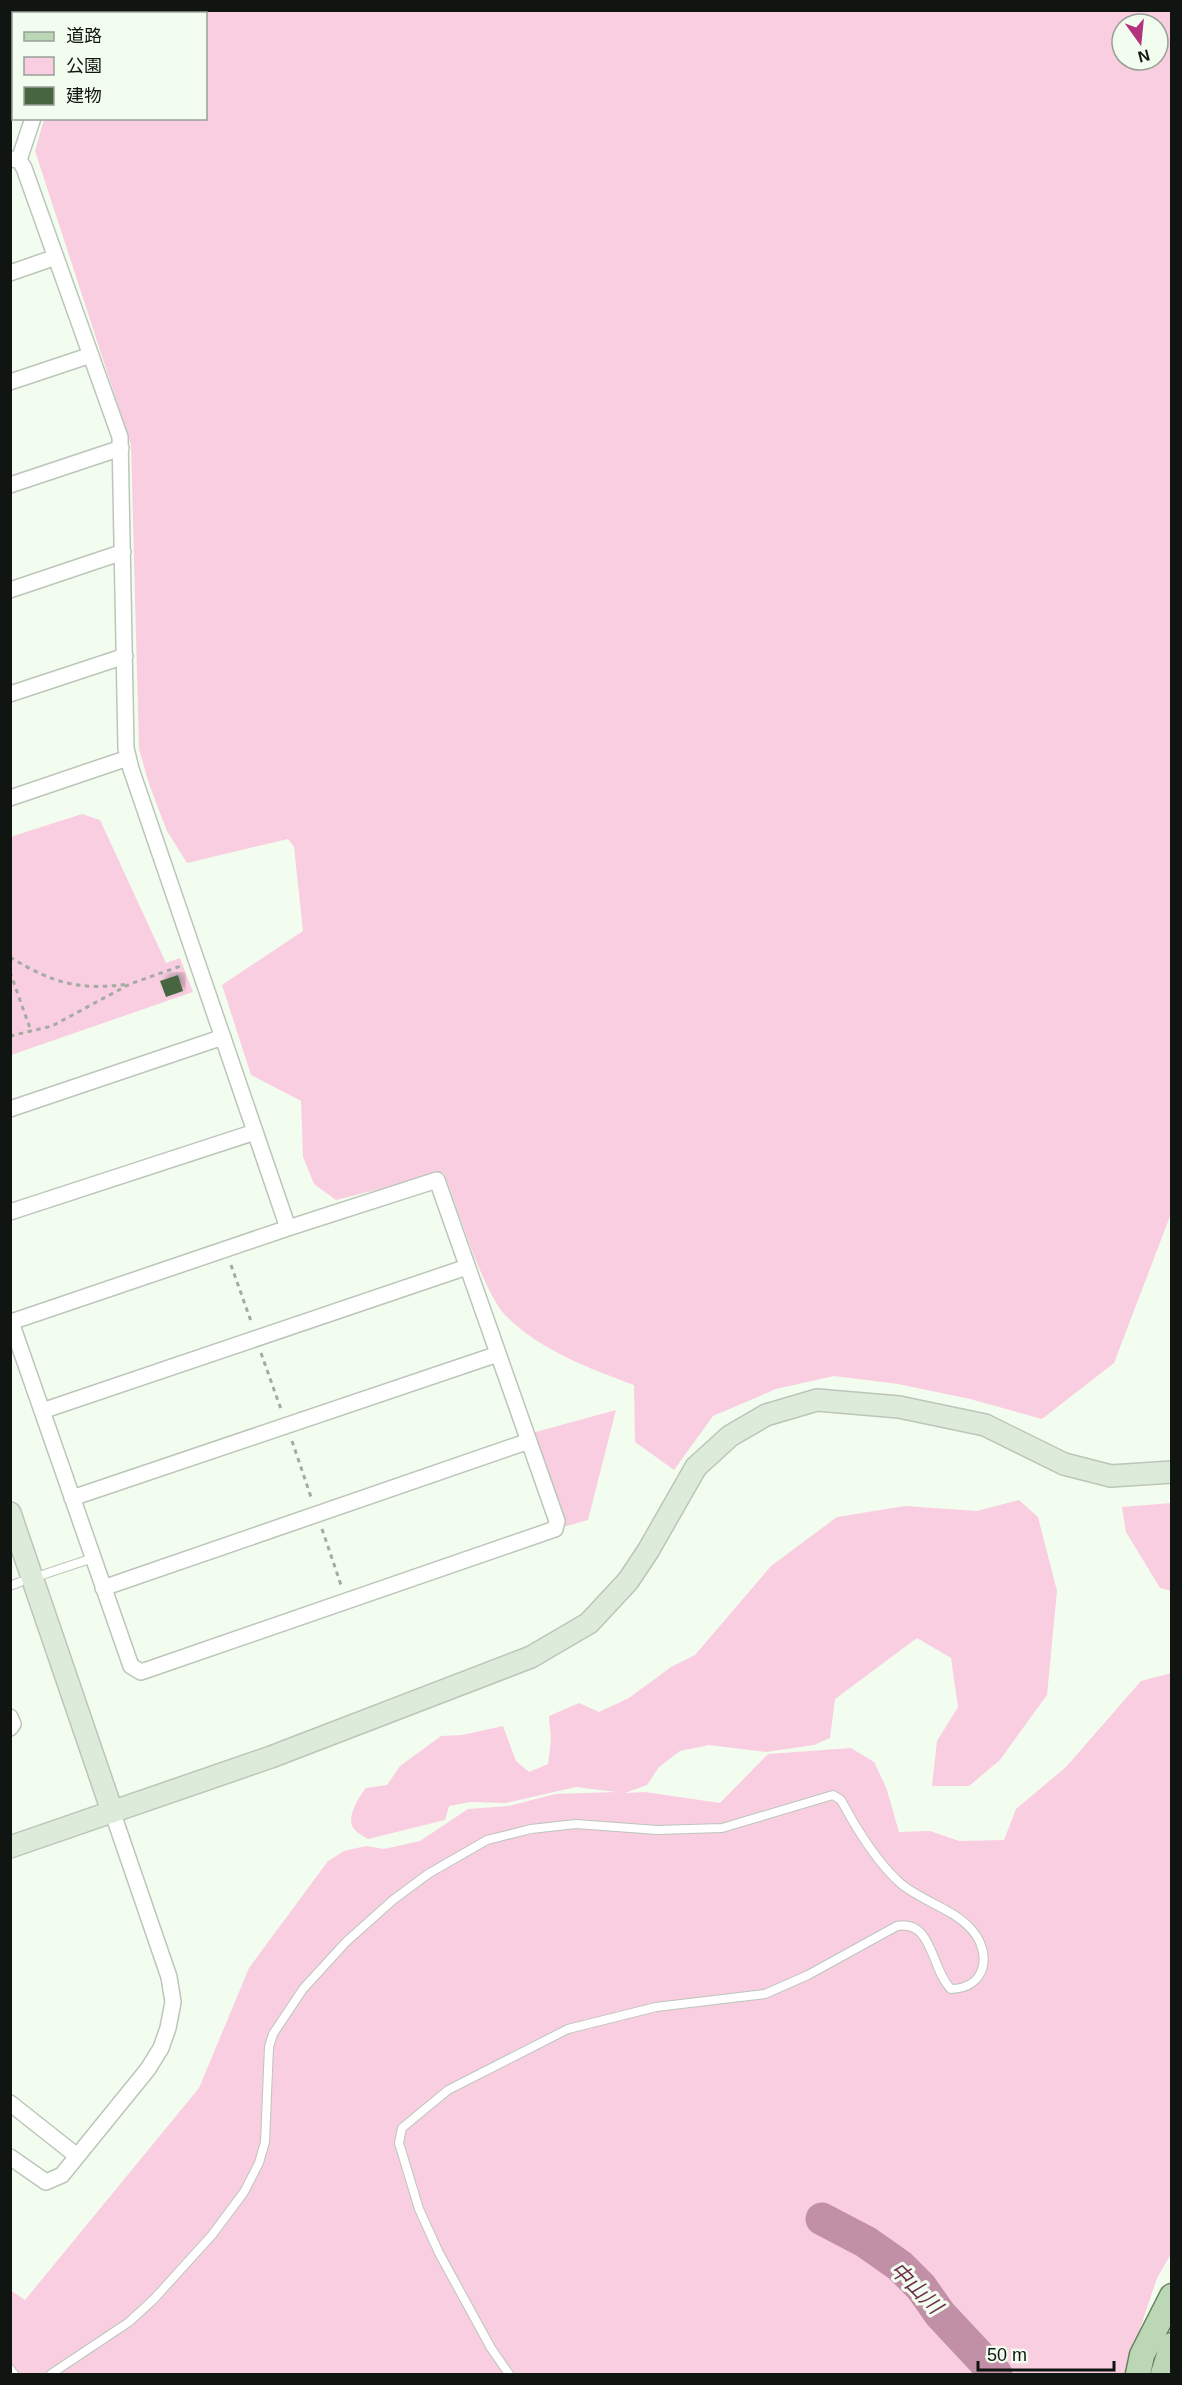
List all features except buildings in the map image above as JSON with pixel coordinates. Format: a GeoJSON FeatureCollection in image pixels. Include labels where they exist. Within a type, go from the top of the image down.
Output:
{"type":"FeatureCollection","features":[{"type":"Feature","properties":{"kind":"main road"},"geometry":{"type":"LineString","coordinates":[[1138,2374],[1142,2355],[1172,2296]]}},
{"type":"Feature","properties":{"kind":"main road"},"geometry":{"type":"LineString","coordinates":[[1162,2374],[1172,2345]]}},
{"type":"Feature","properties":{"kind":"street"},"geometry":{"type":"LineString","coordinates":[[32,120],[15,159],[24,168],[120,437],[126,748],[288,1228]]}},
{"type":"Feature","properties":{"kind":"street"},"geometry":{"type":"LineString","coordinates":[[10,273],[56,257]]}},
{"type":"Feature","properties":{"kind":"street"},"geometry":{"type":"LineString","coordinates":[[10,382],[91,355]]}},
{"type":"Feature","properties":{"kind":"street"},"geometry":{"type":"LineString","coordinates":[[10,485],[121,448]]}},
{"type":"Feature","properties":{"kind":"street"},"geometry":{"type":"LineString","coordinates":[[10,590],[123,552]]}},
{"type":"Feature","properties":{"kind":"street"},"geometry":{"type":"LineString","coordinates":[[10,694],[125,656]]}},
{"type":"Feature","properties":{"kind":"street"},"geometry":{"type":"LineString","coordinates":[[10,798],[129,758]]}},
{"type":"Feature","properties":{"kind":"street"},"geometry":{"type":"LineString","coordinates":[[10,1109],[223,1037]]}},
{"type":"Feature","properties":{"kind":"street"},"geometry":{"type":"LineString","coordinates":[[10,1212],[255,1132]]}},
{"type":"Feature","properties":{"kind":"street"},"geometry":{"type":"LineString","coordinates":[[437,1180],[467,1267],[557,1521],[555,1529],[141,1672],[131,1666],[11,1322],[437,1180]]}},
{"type":"Feature","properties":{"kind":"street"},"geometry":{"type":"LineString","coordinates":[[42,1411],[467,1267]]}},
{"type":"Feature","properties":{"kind":"street"},"geometry":{"type":"LineString","coordinates":[[72,1498],[498,1354]]}},
{"type":"Feature","properties":{"kind":"street"},"geometry":{"type":"LineString","coordinates":[[10,1848],[271,1757],[531,1657],[589,1623],[633,1574],[696,1467],[730,1436],[766,1415],[817,1400],[899,1407],[985,1425],[1064,1464],[1111,1476],[1172,1472]]}},
{"type":"Feature","properties":{"kind":"street"},"geometry":{"type":"LineString","coordinates":[[103,1588],[529,1441]]}},
{"type":"Feature","properties":{"kind":"street"},"geometry":{"type":"LineString","coordinates":[[10,1513],[169,1977],[172,2002],[168,2028],[161,2048],[148,2069],[62,2175],[46,2182],[10,2157]]}},
{"type":"Feature","properties":{"kind":"street"},"geometry":{"type":"LineString","coordinates":[[10,1717],[13,1724],[10,1728]]}},
{"type":"Feature","properties":{"kind":"street"},"geometry":{"type":"LineString","coordinates":[[10,2103],[77,2156]]}},
{"type":"Feature","properties":{"kind":"lane"},"geometry":{"type":"LineString","coordinates":[[42,1575],[93,1558]]}},
{"type":"Feature","properties":{"kind":"lane"},"geometry":{"type":"LineString","coordinates":[[10,1586],[20,1582]]}},
{"type":"Feature","properties":{"kind":"lane"},"geometry":{"type":"LineString","coordinates":[[51,2374],[129,2322],[154,2299],[212,2235],[244,2192],[259,2163],[265,2142],[269,2047],[273,2034],[303,1989],[346,1942],[393,1900],[428,1874],[487,1840],[531,1829],[576,1824],[657,1830],[722,1828],[833,1795],[841,1800],[875,1854],[899,1882],[963,1922],[973,1931],[984,1959],[981,1971],[974,1983],[964,1989],[951,1989],[944,1982],[929,1944],[917,1928],[909,1924],[897,1926],[808,1975],[765,1994],[656,2007],[568,2029],[448,2090],[410,2120],[402,2128],[399,2143],[420,2209],[439,2253],[491,2348],[509,2374]]}},
{"type":"Feature","properties":{"kind":"lane"},"geometry":{"type":"LineString","coordinates":[[10,2369],[14,2374]]}},
{"type":"Feature","properties":{"kind":"path"},"geometry":{"type":"LineString","coordinates":[[10,957],[34,972],[81,987],[130,984]]}},
{"type":"Feature","properties":{"kind":"path"},"geometry":{"type":"LineString","coordinates":[[10,1036],[52,1026],[130,984],[197,960]]}},
{"type":"Feature","properties":{"kind":"path"},"geometry":{"type":"LineString","coordinates":[[10,972],[31,1031]]}},
{"type":"Feature","properties":{"kind":"green space"},"geometry":{"type":"Polygon","coordinates":[[[77,11],[1171,11],[1172,1211],[1114,1363],[1042,1419],[970,1399],[898,1384],[834,1376],[776,1389],[713,1416],[674,1470],[635,1442],[634,1385],[550,1349],[506,1316],[488,1288],[444,1173],[336,1200],[314,1184],[303,1157],[301,1101],[251,1075],[222,985],[303,931],[294,847],[288,839],[187,863],[167,831],[149,784],[139,749],[131,445],[35,151],[44,120],[207,120],[207,12],[77,11]]]}},
{"type":"Feature","properties":{"kind":"green space"},"geometry":{"type":"Polygon","coordinates":[[[82,814],[100,820],[166,963],[180,958],[193,992],[11,1055],[10,837],[82,814]]]}},
{"type":"Feature","properties":{"kind":"green space"},"geometry":{"type":"Polygon","coordinates":[[[616,1410],[588,1520],[563,1527],[532,1433],[616,1410]]]}},
{"type":"Feature","properties":{"kind":"green space"},"geometry":{"type":"Polygon","coordinates":[[[1019,1500],[1038,1517],[1057,1591],[1047,1695],[1000,1760],[969,1786],[932,1786],[937,1741],[958,1707],[951,1658],[917,1638],[835,1699],[830,1738],[814,1745],[766,1752],[709,1745],[680,1751],[659,1767],[647,1785],[625,1793],[645,1792],[720,1803],[768,1754],[851,1748],[874,1762],[886,1787],[899,1832],[930,1831],[959,1841],[1004,1840],[1016,1809],[1066,1767],[1141,1681],[1171,1673],[1171,2254],[1157,2278],[1125,2374],[11,2374],[10,2290],[25,2300],[199,2088],[249,1968],[328,1861],[344,1851],[366,1846],[384,1849],[420,1841],[468,1809],[509,1806],[555,1794],[616,1792],[576,1787],[506,1803],[470,1802],[449,1806],[445,1820],[368,1839],[356,1831],[351,1820],[354,1808],[366,1788],[387,1785],[400,1766],[441,1736],[462,1735],[503,1726],[516,1761],[529,1772],[548,1764],[551,1740],[549,1716],[579,1703],[599,1712],[629,1698],[671,1667],[695,1655],[771,1566],[837,1517],[905,1506],[977,1511],[1019,1500]]]}},
{"type":"Feature","properties":{"kind":"green space"},"geometry":{"type":"Polygon","coordinates":[[[1172,1503],[1171,1591],[1160,1588],[1126,1532],[1122,1507],[1172,1503]]]}},
{"type":"Feature","properties":{"kind":"waterway","name":"中山川"},"geometry":{"type":"LineString","coordinates":[[822,2219],[866,2242],[900,2266],[921,2287],[940,2314],[996,2374]]}}]}
